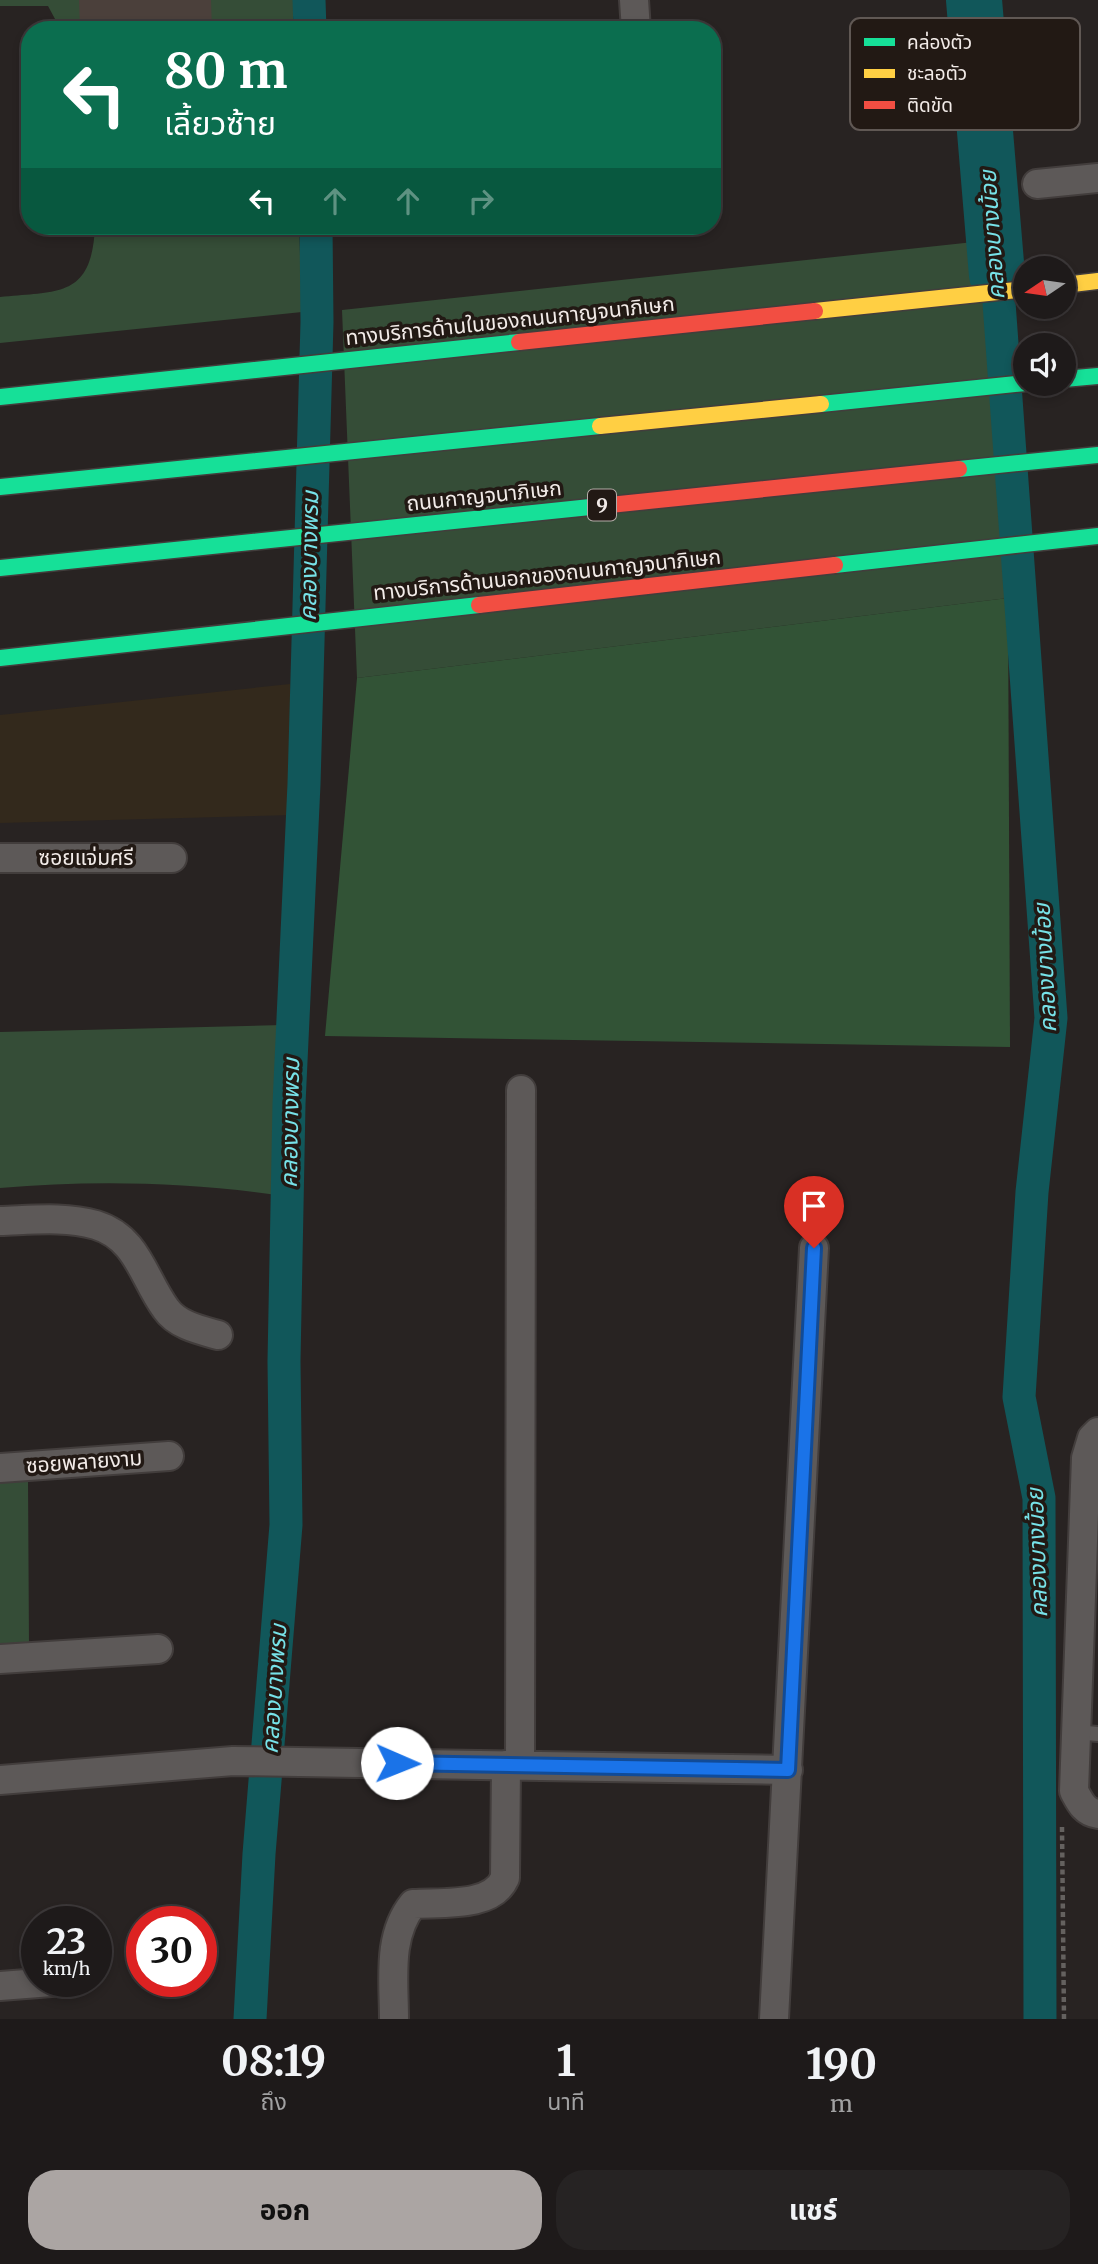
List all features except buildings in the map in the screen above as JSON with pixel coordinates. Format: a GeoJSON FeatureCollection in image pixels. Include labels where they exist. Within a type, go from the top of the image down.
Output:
{"type":"FeatureCollection","features":[{"type":"Feature","properties":{"kind":"main road"},"geometry":{"type":"LineString","coordinates":[[1076,284],[1098,281]]}},
{"type":"Feature","properties":{"kind":"main road","name":"ทางบริการด้านในของถนนกาญจนาภิเษก"},"geometry":{"type":"LineString","coordinates":[[0,397],[1013,290]]}},
{"type":"Feature","properties":{"kind":"main road"},"geometry":{"type":"LineString","coordinates":[[1076,378],[1098,376]]}},
{"type":"Feature","properties":{"kind":"main road"},"geometry":{"type":"LineString","coordinates":[[0,487],[1013,384]]}},
{"type":"Feature","properties":{"kind":"main road","name":"ถนนกาญจนาภิเษก"},"geometry":{"type":"LineString","coordinates":[[0,568],[1098,455]]}},
{"type":"Feature","properties":{"kind":"main road","name":"ทางบริการด้านนอกของถนนกาญจนาภิเษก"},"geometry":{"type":"LineString","coordinates":[[0,658],[115,643],[1098,536]]}},
{"type":"Feature","properties":{"kind":"street"},"geometry":{"type":"LineString","coordinates":[[634,0],[635,21]]}},
{"type":"Feature","properties":{"kind":"street"},"geometry":{"type":"LineString","coordinates":[[1037,184],[1098,178]]}},
{"type":"Feature","properties":{"kind":"street","name":"ซอยแจ่มศรี"},"geometry":{"type":"LineString","coordinates":[[0,858],[172,858]]}},
{"type":"Feature","properties":{"kind":"street"},"geometry":{"type":"LineString","coordinates":[[394,2019],[394,1946],[401,1919],[413,1904],[475,1899],[491,1895],[500,1888],[505,1878],[513,1765],[521,1090]]}},
{"type":"Feature","properties":{"kind":"street"},"geometry":{"type":"LineString","coordinates":[[0,1221],[59,1219],[97,1225],[127,1242],[145,1268],[167,1311],[190,1328],[218,1335]]}},
{"type":"Feature","properties":{"kind":"street"},"geometry":{"type":"LineString","coordinates":[[774,2019],[814,1248]]}},
{"type":"Feature","properties":{"kind":"street"},"geometry":{"type":"LineString","coordinates":[[1098,1432],[1092,1438],[1086,1458],[1086,1733],[1074,1791],[1090,1813],[1098,1814]]}},
{"type":"Feature","properties":{"kind":"street","name":"ซอยพลายงาม"},"geometry":{"type":"LineString","coordinates":[[0,1468],[169,1456]]}},
{"type":"Feature","properties":{"kind":"street"},"geometry":{"type":"LineString","coordinates":[[0,1659],[158,1649]]}},
{"type":"Feature","properties":{"kind":"street"},"geometry":{"type":"LineString","coordinates":[[0,1780],[233,1761],[788,1770]]}},
{"type":"Feature","properties":{"kind":"street"},"geometry":{"type":"LineString","coordinates":[[0,1986],[21,1984]]}},
{"type":"Feature","properties":{"kind":"shaded area"},"geometry":{"type":"Polygon","coordinates":[[[290,684],[294,815],[0,823],[0,715],[290,684]]]}},
{"type":"Feature","properties":{"kind":"green space"},"geometry":{"type":"Polygon","coordinates":[[[0,0],[293,0],[293,21],[56,21],[48,6],[0,6],[0,0]]]}},
{"type":"Feature","properties":{"kind":"green space"},"geometry":{"type":"Polygon","coordinates":[[[94,235],[299,235],[302,312],[0,343],[0,297],[55,291],[68,286],[79,279],[87,267],[94,235]]]}},
{"type":"Feature","properties":{"kind":"green space"},"geometry":{"type":"Polygon","coordinates":[[[983,241],[1008,598],[357,678],[342,310],[983,241]]]}},
{"type":"Feature","properties":{"kind":"green space"},"geometry":{"type":"Polygon","coordinates":[[[1008,598],[1010,1047],[325,1036],[357,678],[1008,598]]]}},
{"type":"Feature","properties":{"kind":"green space"},"geometry":{"type":"Polygon","coordinates":[[[282,1025],[277,1195],[208,1187],[138,1184],[0,1188],[0,1032],[282,1025]]]}},
{"type":"Feature","properties":{"kind":"green space"},"geometry":{"type":"Polygon","coordinates":[[[28,1480],[29,1643],[0,1645],[0,1482],[28,1480]]]}},
{"type":"Feature","properties":{"kind":"waterway","name":"คลองบางพรม"},"geometry":{"type":"LineString","coordinates":[[309,0],[310,21]]}},
{"type":"Feature","properties":{"kind":"waterway","name":"คลองบางน้อย"},"geometry":{"type":"LineString","coordinates":[[974,0],[976,18]]}},
{"type":"Feature","properties":{"kind":"waterway","name":"คลองบางน้อย"},"geometry":{"type":"LineString","coordinates":[[985,130],[997,275]]}},
{"type":"Feature","properties":{"kind":"waterway","name":"คลองบางพรม"},"geometry":{"type":"LineString","coordinates":[[250,2019],[259,1854],[286,1525],[284,1361],[289,1104],[304,784],[317,322],[316,235]]}},
{"type":"Feature","properties":{"kind":"waterway","name":"คลองบางน้อย"},"geometry":{"type":"LineString","coordinates":[[997,275],[1051,1018],[1032,1192],[1019,1397],[1039,1498],[1040,2019]]}},
{"type":"Feature","properties":{"kind":"traffic: fast"},"geometry":{"type":"LineString","coordinates":[[0,397],[519,342]]}},
{"type":"Feature","properties":{"kind":"traffic: fast"},"geometry":{"type":"LineString","coordinates":[[1076,378],[1098,376]]}},
{"type":"Feature","properties":{"kind":"traffic: fast"},"geometry":{"type":"LineString","coordinates":[[821,404],[1013,384]]}},
{"type":"Feature","properties":{"kind":"traffic: fast"},"geometry":{"type":"LineString","coordinates":[[0,487],[600,426]]}},
{"type":"Feature","properties":{"kind":"traffic: fast"},"geometry":{"type":"LineString","coordinates":[[959,469],[1098,455]]}},
{"type":"Feature","properties":{"kind":"traffic: fast"},"geometry":{"type":"LineString","coordinates":[[0,568],[600,506]]}},
{"type":"Feature","properties":{"kind":"traffic: fast"},"geometry":{"type":"LineString","coordinates":[[835,565],[1098,536]]}},
{"type":"Feature","properties":{"kind":"traffic: fast"},"geometry":{"type":"LineString","coordinates":[[0,658],[479,605]]}},
{"type":"Feature","properties":{"kind":"traffic: slow"},"geometry":{"type":"LineString","coordinates":[[1076,284],[1098,281]]}},
{"type":"Feature","properties":{"kind":"traffic: slow"},"geometry":{"type":"LineString","coordinates":[[815,311],[1013,290]]}},
{"type":"Feature","properties":{"kind":"traffic: slow"},"geometry":{"type":"LineString","coordinates":[[600,426],[821,404]]}},
{"type":"Feature","properties":{"kind":"traffic: jam"},"geometry":{"type":"LineString","coordinates":[[519,342],[815,311]]}},
{"type":"Feature","properties":{"kind":"traffic: jam"},"geometry":{"type":"LineString","coordinates":[[600,506],[959,469]]}},
{"type":"Feature","properties":{"kind":"traffic: jam"},"geometry":{"type":"LineString","coordinates":[[479,605],[835,565]]}},
{"type":"Feature","properties":{"kind":"route"},"geometry":{"type":"LineString","coordinates":[[397,1763],[788,1770],[814,1248]]}}]}
